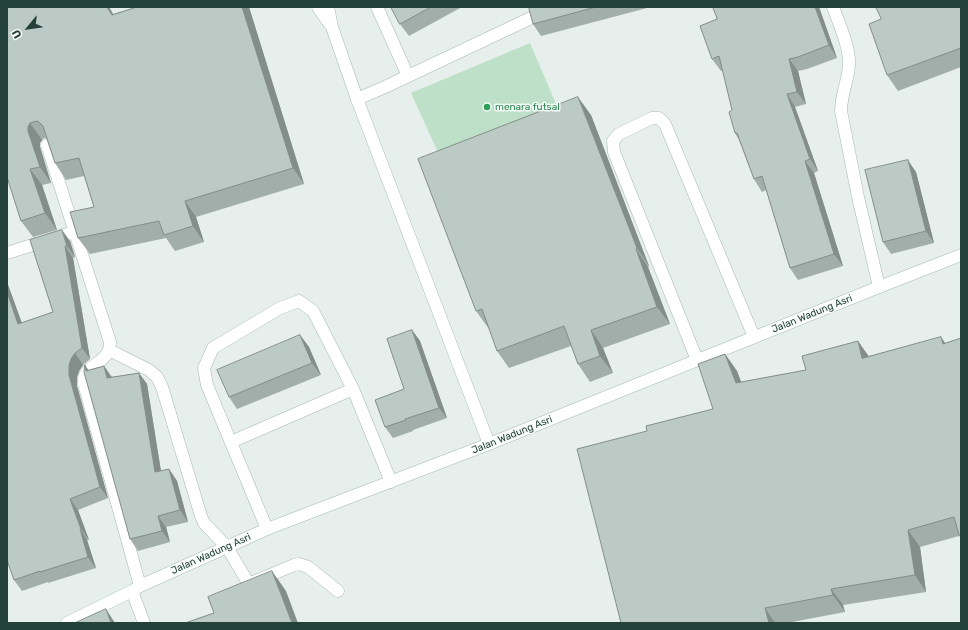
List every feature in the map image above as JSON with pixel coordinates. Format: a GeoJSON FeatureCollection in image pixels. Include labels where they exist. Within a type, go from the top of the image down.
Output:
{"type":"FeatureCollection","features":[{"type":"Feature","properties":{"kind":"street"},"geometry":{"type":"LineString","coordinates":[[318,7],[332,27]]}},
{"type":"Feature","properties":{"kind":"street"},"geometry":{"type":"LineString","coordinates":[[328,7],[332,27],[357,99],[489,444]]}},
{"type":"Feature","properties":{"kind":"street"},"geometry":{"type":"LineString","coordinates":[[377,7],[408,76]]}},
{"type":"Feature","properties":{"kind":"street"},"geometry":{"type":"LineString","coordinates":[[833,7],[849,53],[848,70],[841,102],[841,111],[858,197],[879,287]]}},
{"type":"Feature","properties":{"kind":"street"},"geometry":{"type":"LineString","coordinates":[[357,99],[531,18]]}},
{"type":"Feature","properties":{"kind":"street"},"geometry":{"type":"LineString","coordinates":[[697,360],[614,152],[613,141],[619,134],[652,118],[659,118],[665,124],[754,337]]}},
{"type":"Feature","properties":{"kind":"street"},"geometry":{"type":"LineString","coordinates":[[47,145],[110,342],[109,350],[104,357],[87,372],[84,384],[144,623]]}},
{"type":"Feature","properties":{"kind":"street"},"geometry":{"type":"LineString","coordinates":[[7,253],[74,232]]}},
{"type":"Feature","properties":{"kind":"street","name":"Jalan Wadung Asri"},"geometry":{"type":"LineString","coordinates":[[67,623],[136,588],[267,529],[489,444],[961,255]]}},
{"type":"Feature","properties":{"kind":"street"},"geometry":{"type":"LineString","coordinates":[[267,529],[207,385],[204,368],[213,348],[280,308],[298,301],[313,311],[353,389],[391,482]]}},
{"type":"Feature","properties":{"kind":"street"},"geometry":{"type":"LineString","coordinates":[[109,350],[149,370],[157,377],[162,387],[204,523],[226,547],[249,582],[251,583],[299,564],[308,567],[338,591]]}},
{"type":"Feature","properties":{"kind":"street"},"geometry":{"type":"LineString","coordinates":[[231,442],[353,389]]}},
{"type":"Feature","properties":{"kind":"green space","name":"menara futsal"},"geometry":{"type":"Polygon","coordinates":[[[530,43],[563,120],[446,170],[411,93],[530,43]]]}},
{"type":"Feature","properties":{"kind":"building"},"geometry":{"type":"Polygon","coordinates":[[[7,7],[107,7],[112,15],[137,7],[242,7],[293,168],[185,201],[193,226],[164,235],[159,221],[78,238],[70,212],[94,207],[79,158],[55,163],[43,126],[37,121],[30,123],[28,131],[40,167],[30,169],[45,213],[21,221],[7,177],[7,7]]]}},
{"type":"Feature","properties":{"kind":"building"},"geometry":{"type":"Polygon","coordinates":[[[391,7],[431,7],[400,24],[391,7]]]}},
{"type":"Feature","properties":{"kind":"building"},"geometry":{"type":"Polygon","coordinates":[[[529,7],[596,7],[533,24],[529,7]]]}},
{"type":"Feature","properties":{"kind":"building"},"geometry":{"type":"Polygon","coordinates":[[[713,7],[815,7],[829,45],[789,59],[797,92],[787,94],[810,159],[805,161],[834,254],[790,268],[762,176],[754,179],[737,133],[735,133],[729,112],[732,110],[719,56],[712,59],[700,26],[717,19],[713,7]]]}},
{"type":"Feature","properties":{"kind":"building"},"geometry":{"type":"Polygon","coordinates":[[[876,7],[961,7],[961,48],[887,75],[869,24],[881,19],[876,7]]]}},
{"type":"Feature","properties":{"kind":"building"},"geometry":{"type":"Polygon","coordinates":[[[578,97],[637,248],[636,249],[657,307],[591,330],[600,356],[578,364],[564,326],[497,351],[482,309],[476,311],[418,159],[578,97]]]}},
{"type":"Feature","properties":{"kind":"building"},"geometry":{"type":"Polygon","coordinates":[[[908,160],[926,231],[883,242],[865,170],[908,160]]]}},
{"type":"Feature","properties":{"kind":"building"},"geometry":{"type":"Polygon","coordinates":[[[62,230],[67,246],[65,246],[82,348],[75,353],[71,359],[69,375],[100,487],[70,499],[81,529],[88,557],[14,580],[7,560],[7,292],[18,324],[53,312],[30,240],[62,230]]]}},
{"type":"Feature","properties":{"kind":"building"},"geometry":{"type":"Polygon","coordinates":[[[412,330],[439,408],[385,427],[375,400],[404,389],[387,339],[412,330]]]}},
{"type":"Feature","properties":{"kind":"building"},"geometry":{"type":"Polygon","coordinates":[[[300,335],[312,363],[229,397],[217,370],[300,335]]]}},
{"type":"Feature","properties":{"kind":"building"},"geometry":{"type":"Polygon","coordinates":[[[941,337],[943,344],[961,338],[961,535],[959,535],[954,517],[908,530],[915,575],[831,589],[833,595],[765,608],[769,623],[621,623],[577,449],[647,431],[646,426],[713,409],[698,364],[725,354],[736,383],[806,370],[802,356],[858,341],[862,358],[941,337]]]}},
{"type":"Feature","properties":{"kind":"building"},"geometry":{"type":"Polygon","coordinates":[[[85,365],[86,371],[104,366],[107,378],[139,373],[155,472],[169,469],[180,510],[158,516],[162,531],[130,539],[84,372],[85,365]]]}},
{"type":"Feature","properties":{"kind":"building"},"geometry":{"type":"Polygon","coordinates":[[[272,571],[292,623],[185,623],[214,613],[208,597],[272,571]]]}},
{"type":"Feature","properties":{"kind":"building"},"geometry":{"type":"Polygon","coordinates":[[[106,609],[111,623],[75,623],[106,609]]]}},
{"type":"Feature","properties":{"kind":"place","name":"menara futsal"},"geometry":{"type":"Point","coordinates":[487,107]}}]}
